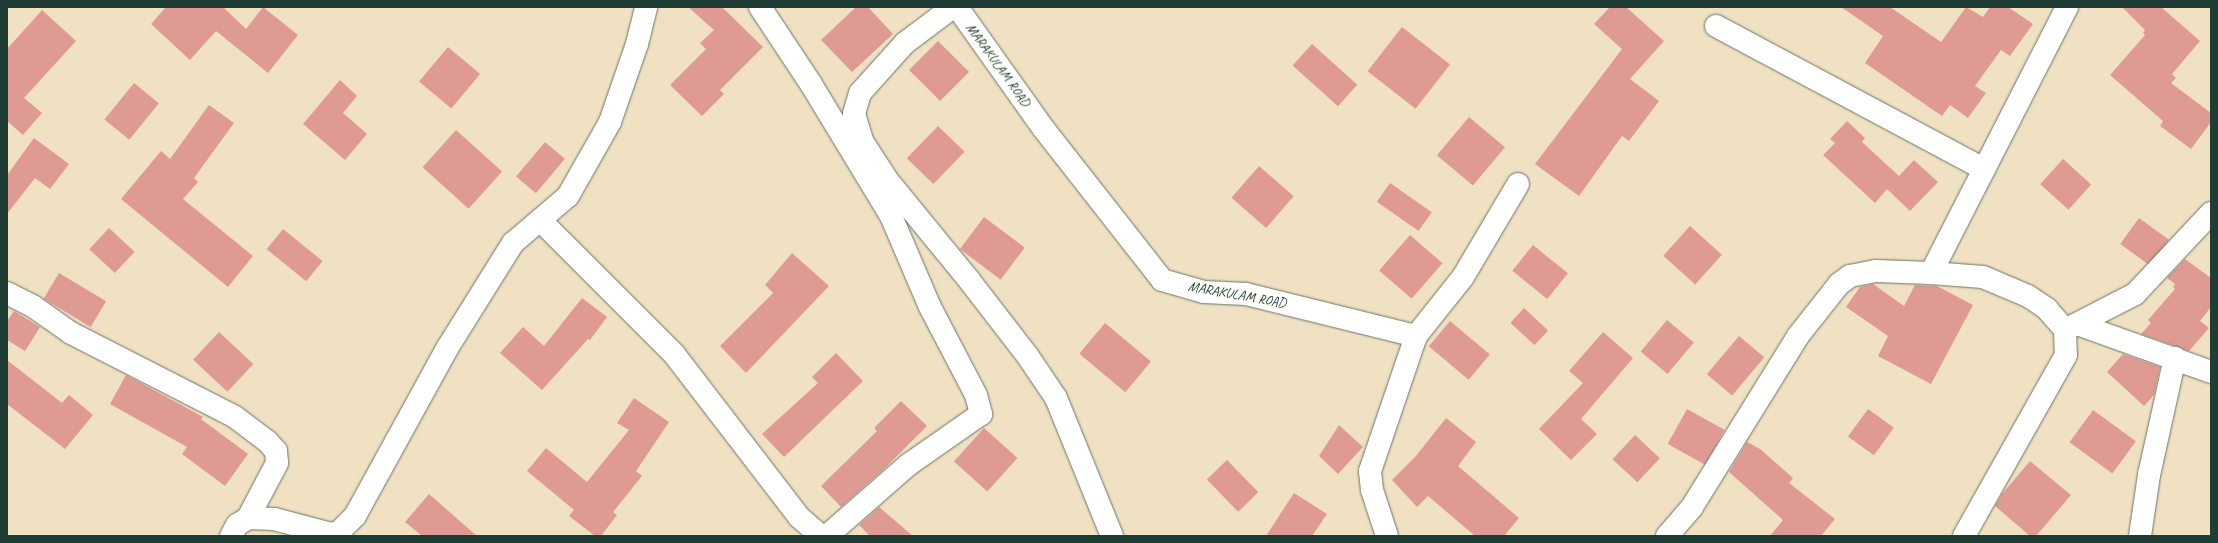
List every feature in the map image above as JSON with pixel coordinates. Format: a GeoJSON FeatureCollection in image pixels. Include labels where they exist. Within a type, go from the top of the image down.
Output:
{"type":"FeatureCollection","features":[{"type":"Feature","properties":{"kind":"street"},"geometry":{"type":"LineString","coordinates":[[248,518],[274,519],[331,534],[340,534],[363,502],[448,347],[513,243],[568,196],[610,122],[637,44],[646,7]]}},
{"type":"Feature","properties":{"kind":"street"},"geometry":{"type":"LineString","coordinates":[[760,7],[811,84],[890,216],[945,338],[976,395],[981,414],[908,465],[827,536]]}},
{"type":"Feature","properties":{"kind":"street"},"geometry":{"type":"LineString","coordinates":[[953,7],[905,43],[860,93],[854,114],[862,141],[888,181],[974,286],[1027,355],[1056,398],[1112,536]]}},
{"type":"Feature","properties":{"kind":"street","name":"MARAKULAM ROAD"},"geometry":{"type":"LineString","coordinates":[[957,7],[1043,128],[1162,280],[1204,292],[1246,294],[1416,336]]}},
{"type":"Feature","properties":{"kind":"street"},"geometry":{"type":"LineString","coordinates":[[1931,273],[2067,7]]}},
{"type":"Feature","properties":{"kind":"street"},"geometry":{"type":"LineString","coordinates":[[1716,26],[1984,169]]}},
{"type":"Feature","properties":{"kind":"street"},"geometry":{"type":"LineString","coordinates":[[1387,536],[1372,490],[1370,471],[1416,336],[1463,277],[1518,184]]}},
{"type":"Feature","properties":{"kind":"street"},"geometry":{"type":"LineString","coordinates":[[2071,327],[2135,294],[2211,213]]}},
{"type":"Feature","properties":{"kind":"street"},"geometry":{"type":"LineString","coordinates":[[540,220],[674,354],[799,517],[821,536]]}},
{"type":"Feature","properties":{"kind":"street"},"geometry":{"type":"LineString","coordinates":[[1667,536],[1692,507],[1798,336],[1839,284],[1850,276],[1876,271],[1983,277],[2028,296],[2071,327],[2175,358],[2211,372]]}},
{"type":"Feature","properties":{"kind":"street"},"geometry":{"type":"LineString","coordinates":[[7,293],[34,307],[71,333],[235,417],[267,441],[276,452],[277,463],[248,518],[237,525],[230,536]]}},
{"type":"Feature","properties":{"kind":"street"},"geometry":{"type":"LineString","coordinates":[[1964,536],[2066,355],[2071,327]]}},
{"type":"Feature","properties":{"kind":"street"},"geometry":{"type":"LineString","coordinates":[[2140,536],[2149,475],[2175,358]]}},
{"type":"Feature","properties":{"kind":"building"},"geometry":{"type":"Polygon","coordinates":[[[166,7],[223,7],[246,29],[263,7],[298,35],[268,73],[216,31],[190,60],[151,24],[166,7]]]}},
{"type":"Feature","properties":{"kind":"building"},"geometry":{"type":"Polygon","coordinates":[[[688,7],[722,7],[763,47],[720,90],[724,94],[702,116],[670,85],[706,49],[700,43],[714,30],[688,7]]]}},
{"type":"Feature","properties":{"kind":"building"},"geometry":{"type":"Polygon","coordinates":[[[856,7],[868,7],[893,34],[852,72],[821,40],[856,7]]]}},
{"type":"Feature","properties":{"kind":"building"},"geometry":{"type":"Polygon","coordinates":[[[1610,7],[1626,7],[1664,41],[1630,79],[1659,101],[1629,141],[1622,136],[1579,196],[1535,164],[1622,49],[1594,24],[1610,7]]]}},
{"type":"Feature","properties":{"kind":"building"},"geometry":{"type":"Polygon","coordinates":[[[1841,7],[1890,7],[1941,42],[1966,7],[1983,17],[1990,7],[2008,7],[2033,24],[2010,56],[2001,50],[1975,86],[1986,93],[1968,118],[1950,105],[1942,116],[1865,63],[1883,36],[1841,7]]]}},
{"type":"Feature","properties":{"kind":"building"},"geometry":{"type":"Polygon","coordinates":[[[2122,7],[2161,7],[2200,41],[2172,74],[2176,78],[2171,83],[2211,113],[2211,122],[2191,149],[2160,126],[2163,121],[2110,75],[2145,35],[2143,33],[2145,30],[2122,7]]]}},
{"type":"Feature","properties":{"kind":"building"},"geometry":{"type":"Polygon","coordinates":[[[42,10],[76,41],[24,98],[42,113],[23,135],[7,121],[7,49],[42,10]]]}},
{"type":"Feature","properties":{"kind":"building"},"geometry":{"type":"Polygon","coordinates":[[[1402,27],[1450,65],[1416,109],[1368,71],[1402,27]]]}},
{"type":"Feature","properties":{"kind":"building"},"geometry":{"type":"Polygon","coordinates":[[[938,41],[969,72],[940,101],[909,70],[938,41]]]}},
{"type":"Feature","properties":{"kind":"building"},"geometry":{"type":"Polygon","coordinates":[[[1312,44],[1357,85],[1338,106],[1293,66],[1312,44]]]}},
{"type":"Feature","properties":{"kind":"building"},"geometry":{"type":"Polygon","coordinates":[[[448,47],[480,74],[451,108],[419,81],[448,47]]]}},
{"type":"Feature","properties":{"kind":"building"},"geometry":{"type":"Polygon","coordinates":[[[340,80],[357,96],[343,113],[367,134],[345,160],[303,124],[340,80]]]}},
{"type":"Feature","properties":{"kind":"building"},"geometry":{"type":"Polygon","coordinates":[[[134,83],[159,103],[129,140],[104,120],[134,83]]]}},
{"type":"Feature","properties":{"kind":"building"},"geometry":{"type":"Polygon","coordinates":[[[209,105],[234,123],[194,178],[198,182],[183,199],[253,256],[228,287],[121,199],[161,151],[170,159],[209,105]]]}},
{"type":"Feature","properties":{"kind":"building"},"geometry":{"type":"Polygon","coordinates":[[[1469,117],[1505,147],[1473,186],[1437,155],[1469,117]]]}},
{"type":"Feature","properties":{"kind":"building"},"geometry":{"type":"Polygon","coordinates":[[[1847,121],[1865,138],[1862,142],[1899,176],[1914,160],[1938,182],[1910,211],[1887,189],[1875,203],[1823,155],[1835,143],[1830,139],[1847,121]]]}},
{"type":"Feature","properties":{"kind":"building"},"geometry":{"type":"Polygon","coordinates":[[[938,126],[965,152],[933,184],[907,158],[938,126]]]}},
{"type":"Feature","properties":{"kind":"building"},"geometry":{"type":"Polygon","coordinates":[[[456,130],[502,171],[469,209],[423,167],[456,130]]]}},
{"type":"Feature","properties":{"kind":"building"},"geometry":{"type":"Polygon","coordinates":[[[34,138],[69,164],[50,189],[35,178],[7,214],[7,175],[34,138]]]}},
{"type":"Feature","properties":{"kind":"building"},"geometry":{"type":"Polygon","coordinates":[[[545,142],[565,159],[536,193],[516,176],[545,142]]]}},
{"type":"Feature","properties":{"kind":"building"},"geometry":{"type":"Polygon","coordinates":[[[2063,159],[2091,184],[2068,210],[2040,184],[2063,159]]]}},
{"type":"Feature","properties":{"kind":"building"},"geometry":{"type":"Polygon","coordinates":[[[1259,166],[1294,196],[1266,228],[1231,198],[1259,166]]]}},
{"type":"Feature","properties":{"kind":"building"},"geometry":{"type":"Polygon","coordinates":[[[1390,183],[1432,212],[1419,231],[1377,202],[1390,183]]]}},
{"type":"Feature","properties":{"kind":"building"},"geometry":{"type":"Polygon","coordinates":[[[984,217],[1025,248],[1001,280],[960,249],[984,217]]]}},
{"type":"Feature","properties":{"kind":"building"},"geometry":{"type":"Polygon","coordinates":[[[2139,218],[2169,240],[2150,266],[2120,244],[2139,218]]]}},
{"type":"Feature","properties":{"kind":"building"},"geometry":{"type":"Polygon","coordinates":[[[1690,226],[1722,255],[1695,284],[1663,256],[1690,226]]]}},
{"type":"Feature","properties":{"kind":"building"},"geometry":{"type":"Polygon","coordinates":[[[109,228],[135,252],[115,273],[89,249],[109,228]]]}},
{"type":"Feature","properties":{"kind":"building"},"geometry":{"type":"Polygon","coordinates":[[[283,229],[323,261],[306,281],[267,249],[283,229]]]}},
{"type":"Feature","properties":{"kind":"building"},"geometry":{"type":"Polygon","coordinates":[[[1410,235],[1442,263],[1412,299],[1379,270],[1410,235]]]}},
{"type":"Feature","properties":{"kind":"building"},"geometry":{"type":"Polygon","coordinates":[[[1533,245],[1568,273],[1547,299],[1512,271],[1533,245]]]}},
{"type":"Feature","properties":{"kind":"building"},"geometry":{"type":"Polygon","coordinates":[[[792,253],[829,286],[746,373],[720,346],[773,293],[765,285],[792,253]]]}},
{"type":"Feature","properties":{"kind":"building"},"geometry":{"type":"Polygon","coordinates":[[[2185,259],[2211,278],[2211,307],[2200,321],[2209,328],[2189,351],[2141,334],[2151,323],[2148,320],[2175,289],[2173,287],[2175,284],[2167,278],[2185,259]]]}},
{"type":"Feature","properties":{"kind":"building"},"geometry":{"type":"Polygon","coordinates":[[[59,273],[106,301],[91,327],[44,299],[59,273]]]}},
{"type":"Feature","properties":{"kind":"building"},"geometry":{"type":"Polygon","coordinates":[[[1873,284],[1904,306],[1915,285],[1937,286],[1973,305],[1931,384],[1878,356],[1888,336],[1846,307],[1860,287],[1873,284]]]}},
{"type":"Feature","properties":{"kind":"building"},"geometry":{"type":"Polygon","coordinates":[[[582,298],[607,317],[590,340],[588,339],[542,390],[500,353],[523,327],[544,346],[582,298]]]}},
{"type":"Feature","properties":{"kind":"building"},"geometry":{"type":"Polygon","coordinates":[[[1524,308],[1548,331],[1534,345],[1510,323],[1524,308]]]}},
{"type":"Feature","properties":{"kind":"building"},"geometry":{"type":"Polygon","coordinates":[[[14,311],[40,327],[25,351],[7,340],[7,321],[14,311]]]}},
{"type":"Feature","properties":{"kind":"building"},"geometry":{"type":"Polygon","coordinates":[[[1667,320],[1694,342],[1667,374],[1641,351],[1667,320]]]}},
{"type":"Feature","properties":{"kind":"building"},"geometry":{"type":"Polygon","coordinates":[[[1450,321],[1490,354],[1469,380],[1429,346],[1450,321]]]}},
{"type":"Feature","properties":{"kind":"building"},"geometry":{"type":"Polygon","coordinates":[[[1105,323],[1151,362],[1125,392],[1079,354],[1105,323]]]}},
{"type":"Feature","properties":{"kind":"building"},"geometry":{"type":"Polygon","coordinates":[[[219,332],[253,364],[227,392],[193,360],[219,332]]]}},
{"type":"Feature","properties":{"kind":"building"},"geometry":{"type":"Polygon","coordinates":[[[1603,332],[1633,358],[1581,419],[1597,434],[1571,460],[1539,429],[1583,383],[1569,371],[1603,332]]]}},
{"type":"Feature","properties":{"kind":"building"},"geometry":{"type":"Polygon","coordinates":[[[1739,336],[1764,357],[1732,396],[1707,374],[1739,336]]]}},
{"type":"Feature","properties":{"kind":"building"},"geometry":{"type":"Polygon","coordinates":[[[836,353],[863,381],[784,457],[762,434],[818,383],[812,377],[836,353]]]}},
{"type":"Feature","properties":{"kind":"building"},"geometry":{"type":"Polygon","coordinates":[[[2123,354],[2160,367],[2154,395],[2144,406],[2107,372],[2123,354]]]}},
{"type":"Feature","properties":{"kind":"building"},"geometry":{"type":"Polygon","coordinates":[[[7,360],[62,403],[69,395],[93,415],[65,449],[7,404],[7,360]]]}},
{"type":"Feature","properties":{"kind":"building"},"geometry":{"type":"Polygon","coordinates":[[[126,375],[203,417],[201,419],[248,454],[225,486],[182,454],[187,447],[110,404],[126,375]]]}},
{"type":"Feature","properties":{"kind":"building"},"geometry":{"type":"Polygon","coordinates":[[[634,398],[669,422],[636,471],[642,476],[613,512],[617,515],[601,536],[595,536],[569,516],[574,510],[527,471],[546,448],[587,482],[629,430],[617,423],[634,398]]]}},
{"type":"Feature","properties":{"kind":"building"},"geometry":{"type":"Polygon","coordinates":[[[901,401],[927,426],[883,470],[841,507],[821,486],[877,431],[874,428],[901,401]]]}},
{"type":"Feature","properties":{"kind":"building"},"geometry":{"type":"Polygon","coordinates":[[[1687,409],[1725,430],[1705,465],[1668,444],[1687,409]]]}},
{"type":"Feature","properties":{"kind":"building"},"geometry":{"type":"Polygon","coordinates":[[[1868,409],[1894,428],[1874,455],[1848,437],[1868,409]]]}},
{"type":"Feature","properties":{"kind":"building"},"geometry":{"type":"Polygon","coordinates":[[[2093,410],[2136,441],[2112,474],[2069,442],[2093,410]]]}},
{"type":"Feature","properties":{"kind":"building"},"geometry":{"type":"Polygon","coordinates":[[[1446,418],[1476,442],[1458,466],[1519,518],[1504,536],[1475,536],[1428,496],[1417,507],[1392,480],[1416,456],[1446,418]]]}},
{"type":"Feature","properties":{"kind":"building"},"geometry":{"type":"Polygon","coordinates":[[[1339,425],[1363,447],[1338,474],[1319,456],[1339,425]]]}},
{"type":"Feature","properties":{"kind":"building"},"geometry":{"type":"Polygon","coordinates":[[[984,428],[1017,458],[987,492],[954,461],[984,428]]]}},
{"type":"Feature","properties":{"kind":"building"},"geometry":{"type":"Polygon","coordinates":[[[1635,435],[1660,458],[1637,482],[1612,459],[1635,435]]]}},
{"type":"Feature","properties":{"kind":"building"},"geometry":{"type":"Polygon","coordinates":[[[1747,442],[1760,449],[1793,478],[1789,483],[1835,519],[1821,536],[1770,536],[1783,520],[1729,472],[1747,442]]]}},
{"type":"Feature","properties":{"kind":"building"},"geometry":{"type":"Polygon","coordinates":[[[1227,460],[1258,492],[1238,512],[1207,479],[1227,460]]]}},
{"type":"Feature","properties":{"kind":"building"},"geometry":{"type":"Polygon","coordinates":[[[2030,461],[2071,495],[2036,536],[2030,536],[1995,506],[2002,494],[2030,461]]]}},
{"type":"Feature","properties":{"kind":"building"},"geometry":{"type":"Polygon","coordinates":[[[1294,493],[1327,514],[1312,536],[1266,536],[1294,493]]]}},
{"type":"Feature","properties":{"kind":"building"},"geometry":{"type":"Polygon","coordinates":[[[429,494],[477,536],[422,536],[405,522],[429,494]]]}},
{"type":"Feature","properties":{"kind":"building"},"geometry":{"type":"Polygon","coordinates":[[[879,507],[913,536],[870,536],[859,525],[879,507]]]}}]}
